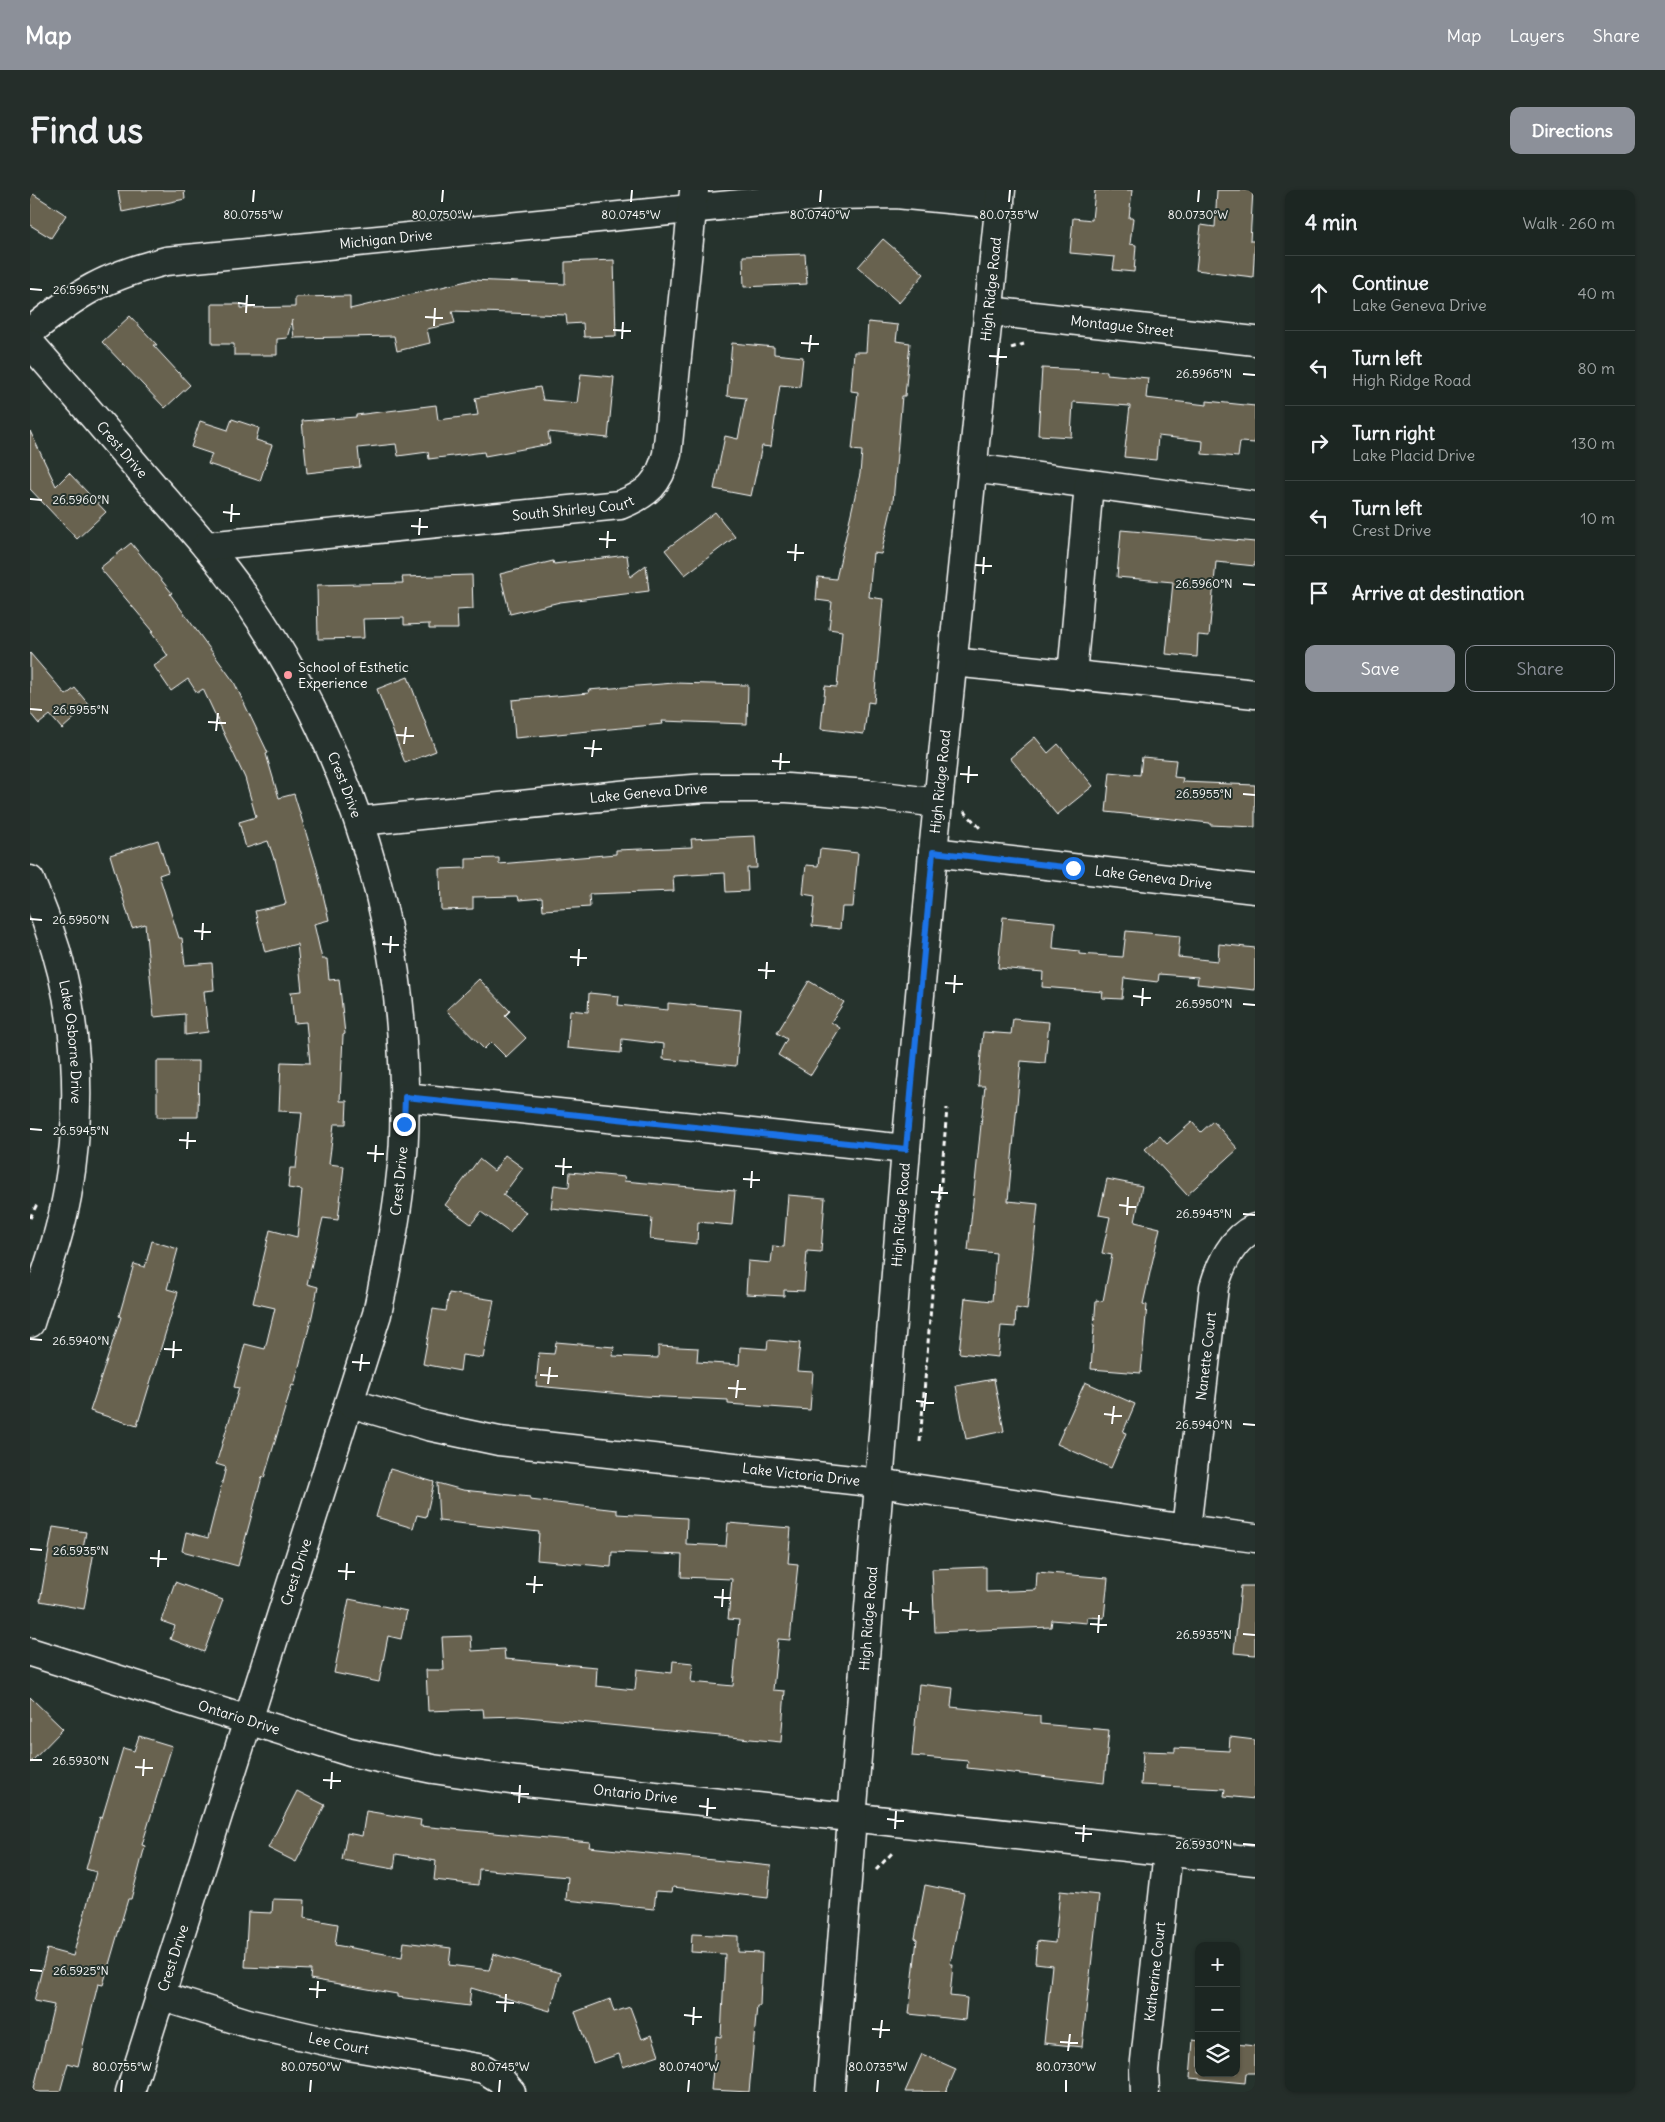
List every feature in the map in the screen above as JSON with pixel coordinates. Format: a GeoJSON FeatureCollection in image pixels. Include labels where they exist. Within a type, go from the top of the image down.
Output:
{"type":"FeatureCollection","features":[{"type":"Feature","properties":{"kind":"street","name":"Michigan Drive"},"geometry":{"type":"LineString","coordinates":[[30,332],[61,306],[94,286],[129,271],[166,261],[693,199],[896,194],[1000,197]]}},
{"type":"Feature","properties":{"kind":"street","name":"High Ridge Road"},"geometry":{"type":"LineString","coordinates":[[830,2092],[906,1149],[933,852],[1000,197]]}},
{"type":"Feature","properties":{"kind":"street","name":"South Shirley Court"},"geometry":{"type":"LineString","coordinates":[[206,546],[620,505],[637,499],[652,487],[662,472],[667,454],[693,199]]}},
{"type":"Feature","properties":{"kind":"street","name":"Montague Street"},"geometry":{"type":"LineString","coordinates":[[989,311],[1255,341]]}},
{"type":"Feature","properties":{"kind":"street","name":"Crest Drive"},"geometry":{"type":"LineString","coordinates":[[30,343],[206,546],[273,639],[308,700],[339,765],[360,821],[378,883],[393,952],[402,1023],[405,1097],[402,1174],[392,1244],[377,1314],[130,2092]]}},
{"type":"Feature","properties":{"kind":"street"},"geometry":{"type":"LineString","coordinates":[[972,468],[1255,506]]}},
{"type":"Feature","properties":{"kind":"street"},"geometry":{"type":"LineString","coordinates":[[1072,675],[1089,484]]}},
{"type":"Feature","properties":{"kind":"street"},"geometry":{"type":"LineString","coordinates":[[952,662],[1255,694]]}},
{"type":"Feature","properties":{"kind":"street","name":"Lake Geneva Drive"},"geometry":{"type":"LineString","coordinates":[[360,821],[706,788],[787,788],[868,794],[938,803]]}},
{"type":"Feature","properties":{"kind":"street","name":"Lake Geneva Drive"},"geometry":{"type":"LineString","coordinates":[[933,852],[1255,889]]}},
{"type":"Feature","properties":{"kind":"street","name":"Lake Osborne Drive"},"geometry":{"type":"LineString","coordinates":[[30,880],[49,927],[66,988],[72,1029],[76,1092],[75,1134],[67,1196],[58,1237],[30,1323]]}},
{"type":"Feature","properties":{"kind":"street"},"geometry":{"type":"LineString","coordinates":[[405,1097],[906,1149]]}},
{"type":"Feature","properties":{"kind":"street","name":"Nanette Court"},"geometry":{"type":"LineString","coordinates":[[1186,1530],[1214,1287],[1219,1269],[1228,1252],[1249,1230],[1255,1228]]}},
{"type":"Feature","properties":{"kind":"street","name":"Lake Victoria Drive"},"geometry":{"type":"LineString","coordinates":[[350,1403],[428,1426],[499,1442],[879,1483],[1186,1530],[1255,1538]]}},
{"type":"Feature","properties":{"kind":"street","name":"Ontario Drive"},"geometry":{"type":"LineString","coordinates":[[30,1652],[248,1722],[350,1752],[433,1769],[517,1781],[1255,1861]]}},
{"type":"Feature","properties":{"kind":"street","name":"Katherine Court"},"geometry":{"type":"LineString","coordinates":[[1145,2092],[1144,2070],[1168,1852]]}},
{"type":"Feature","properties":{"kind":"street","name":"Lee Court"},"geometry":{"type":"LineString","coordinates":[[160,1996],[251,2024],[343,2045],[484,2069],[500,2078],[511,2092]]}},
{"type":"Feature","properties":{"kind":"path"},"geometry":{"type":"LineString","coordinates":[[920,1442],[947,1108]]}},
{"type":"Feature","properties":{"kind":"building"},"geometry":{"type":"Polygon","coordinates":[[[118,190],[184,190],[185,199],[122,212],[118,190]]]}},
{"type":"Feature","properties":{"kind":"building"},"geometry":{"type":"Polygon","coordinates":[[[1095,190],[1132,190],[1129,218],[1133,218],[1130,244],[1136,245],[1134,272],[1113,270],[1115,257],[1070,253],[1073,218],[1092,220],[1095,190]]]}},
{"type":"Feature","properties":{"kind":"building"},"geometry":{"type":"Polygon","coordinates":[[[1217,190],[1253,190],[1250,241],[1255,241],[1253,277],[1196,270],[1201,225],[1215,227],[1217,190]]]}},
{"type":"Feature","properties":{"kind":"building"},"geometry":{"type":"Polygon","coordinates":[[[30,192],[66,215],[51,238],[30,225],[30,192]]]}},
{"type":"Feature","properties":{"kind":"building"},"geometry":{"type":"Polygon","coordinates":[[[883,239],[924,274],[899,303],[858,267],[883,239]]]}},
{"type":"Feature","properties":{"kind":"building"},"geometry":{"type":"Polygon","coordinates":[[[805,254],[807,284],[744,287],[743,256],[805,254]]]}},
{"type":"Feature","properties":{"kind":"building"},"geometry":{"type":"Polygon","coordinates":[[[614,260],[616,336],[584,337],[583,323],[567,324],[566,315],[452,311],[455,323],[427,329],[430,343],[397,351],[394,336],[294,338],[292,320],[287,338],[277,339],[277,355],[234,355],[234,344],[212,344],[212,304],[241,304],[241,308],[295,307],[295,297],[350,296],[350,309],[471,280],[565,284],[565,262],[614,260]]]}},
{"type":"Feature","properties":{"kind":"building"},"geometry":{"type":"Polygon","coordinates":[[[130,316],[157,345],[153,345],[190,385],[165,408],[102,342],[130,316]]]}},
{"type":"Feature","properties":{"kind":"building"},"geometry":{"type":"Polygon","coordinates":[[[868,322],[898,325],[896,341],[910,343],[905,396],[902,396],[893,502],[881,554],[873,553],[869,597],[883,599],[874,703],[868,702],[864,734],[821,729],[825,686],[837,687],[842,631],[829,629],[832,602],[816,600],[818,577],[836,579],[860,474],[862,451],[852,450],[858,392],[851,391],[854,352],[866,352],[868,322]]]}},
{"type":"Feature","properties":{"kind":"building"},"geometry":{"type":"Polygon","coordinates":[[[732,343],[774,347],[774,354],[803,357],[800,387],[780,385],[771,447],[762,446],[751,496],[714,489],[725,436],[738,439],[746,398],[727,396],[732,343]]]}},
{"type":"Feature","properties":{"kind":"building"},"geometry":{"type":"Polygon","coordinates":[[[1042,368],[1107,371],[1107,374],[1148,378],[1146,398],[1207,405],[1207,401],[1255,406],[1255,443],[1240,442],[1238,457],[1202,454],[1203,441],[1158,436],[1156,460],[1124,457],[1130,406],[1073,402],[1071,437],[1038,435],[1042,368]]]}},
{"type":"Feature","properties":{"kind":"building"},"geometry":{"type":"Polygon","coordinates":[[[581,374],[614,377],[608,438],[548,432],[550,444],[485,456],[484,452],[429,459],[428,452],[398,456],[396,444],[358,448],[360,467],[307,473],[302,421],[356,417],[356,415],[436,405],[438,420],[478,415],[475,398],[540,387],[543,400],[577,403],[581,374]]]}},
{"type":"Feature","properties":{"kind":"building"},"geometry":{"type":"Polygon","coordinates":[[[232,419],[259,428],[256,440],[272,445],[260,481],[208,464],[212,454],[191,447],[200,421],[228,430],[232,419]]]}},
{"type":"Feature","properties":{"kind":"building"},"geometry":{"type":"Polygon","coordinates":[[[30,431],[56,486],[69,473],[106,512],[77,539],[30,489],[30,431]]]}},
{"type":"Feature","properties":{"kind":"building"},"geometry":{"type":"Polygon","coordinates":[[[715,512],[735,537],[685,575],[665,550],[715,512]]]}},
{"type":"Feature","properties":{"kind":"building"},"geometry":{"type":"Polygon","coordinates":[[[1121,530],[1255,542],[1255,566],[1216,562],[1209,636],[1198,635],[1197,657],[1166,654],[1173,582],[1117,577],[1121,530]]]}},
{"type":"Feature","properties":{"kind":"building"},"geometry":{"type":"Polygon","coordinates":[[[131,543],[172,593],[170,594],[234,682],[268,753],[266,754],[279,798],[294,794],[317,869],[329,920],[314,924],[322,959],[327,959],[329,980],[339,979],[345,1034],[343,1035],[340,1101],[347,1101],[346,1124],[334,1124],[329,1164],[344,1166],[338,1220],[323,1218],[307,1284],[318,1287],[312,1316],[294,1386],[292,1385],[264,1478],[262,1477],[238,1566],[182,1551],[186,1532],[208,1538],[226,1467],[216,1464],[239,1388],[234,1387],[245,1344],[265,1349],[275,1308],[253,1303],[270,1230],[297,1237],[302,1190],[288,1188],[290,1168],[296,1168],[302,1112],[279,1111],[281,1062],[310,1063],[306,1022],[294,1023],[291,992],[302,991],[297,944],[265,952],[255,911],[286,904],[275,859],[268,841],[246,848],[239,822],[256,817],[245,778],[203,689],[197,693],[188,679],[171,691],[154,666],[168,656],[151,632],[153,631],[100,568],[131,543]]]}},
{"type":"Feature","properties":{"kind":"building"},"geometry":{"type":"Polygon","coordinates":[[[627,555],[630,577],[646,565],[649,591],[560,602],[510,614],[500,574],[553,561],[554,564],[627,555]]]}},
{"type":"Feature","properties":{"kind":"building"},"geometry":{"type":"Polygon","coordinates":[[[472,575],[473,609],[457,610],[458,629],[429,629],[429,624],[404,625],[404,618],[363,619],[364,638],[318,639],[317,585],[403,583],[402,577],[472,575]]]}},
{"type":"Feature","properties":{"kind":"building"},"geometry":{"type":"Polygon","coordinates":[[[30,653],[66,695],[75,688],[89,705],[62,729],[50,715],[39,724],[30,713],[30,653]]]}},
{"type":"Feature","properties":{"kind":"building"},"geometry":{"type":"Polygon","coordinates":[[[408,677],[436,751],[405,763],[377,689],[408,677]]]}},
{"type":"Feature","properties":{"kind":"building"},"geometry":{"type":"Polygon","coordinates":[[[674,683],[748,685],[747,724],[662,721],[663,724],[515,738],[512,700],[589,693],[588,690],[674,683]]]}},
{"type":"Feature","properties":{"kind":"building"},"geometry":{"type":"Polygon","coordinates":[[[1035,737],[1048,753],[1058,744],[1093,786],[1057,815],[1010,758],[1035,737]]]}},
{"type":"Feature","properties":{"kind":"building"},"geometry":{"type":"Polygon","coordinates":[[[1142,757],[1176,760],[1174,777],[1183,778],[1182,782],[1255,785],[1255,827],[1210,825],[1210,823],[1106,812],[1110,772],[1140,775],[1142,757]]]}},
{"type":"Feature","properties":{"kind":"building"},"geometry":{"type":"Polygon","coordinates":[[[755,836],[757,868],[747,868],[748,891],[726,892],[725,873],[673,876],[674,891],[589,894],[590,907],[543,910],[542,898],[519,900],[518,896],[473,897],[473,909],[441,910],[440,869],[466,868],[466,859],[499,858],[499,864],[616,854],[616,850],[692,847],[691,839],[755,836]]]}},
{"type":"Feature","properties":{"kind":"building"},"geometry":{"type":"Polygon","coordinates":[[[158,840],[168,872],[159,875],[179,938],[182,938],[185,965],[212,963],[214,990],[204,991],[208,1032],[185,1035],[185,1014],[154,1017],[145,924],[132,928],[110,855],[158,840]]]}},
{"type":"Feature","properties":{"kind":"building"},"geometry":{"type":"Polygon","coordinates":[[[820,849],[858,853],[853,907],[842,907],[840,929],[812,926],[815,896],[803,894],[806,865],[818,866],[820,849]]]}},
{"type":"Feature","properties":{"kind":"building"},"geometry":{"type":"Polygon","coordinates":[[[1003,917],[1055,922],[1053,948],[1079,951],[1079,954],[1123,957],[1126,931],[1180,936],[1178,957],[1218,961],[1219,944],[1255,948],[1255,990],[1197,984],[1198,977],[1159,974],[1158,982],[1124,978],[1122,999],[1102,998],[1103,992],[1042,987],[1043,972],[998,968],[1003,917]]]}},
{"type":"Feature","properties":{"kind":"building"},"geometry":{"type":"Polygon","coordinates":[[[479,979],[510,1011],[505,1016],[526,1038],[506,1057],[491,1042],[484,1049],[446,1010],[479,979]]]}},
{"type":"Feature","properties":{"kind":"building"},"geometry":{"type":"Polygon","coordinates":[[[809,981],[844,1002],[831,1022],[840,1028],[811,1075],[778,1055],[787,1039],[777,1033],[809,981]]]}},
{"type":"Feature","properties":{"kind":"building"},"geometry":{"type":"Polygon","coordinates":[[[589,993],[619,996],[618,1005],[668,1010],[668,1003],[741,1010],[736,1066],[663,1059],[664,1044],[622,1039],[621,1053],[567,1048],[570,1010],[588,1012],[589,993]]]}},
{"type":"Feature","properties":{"kind":"building"},"geometry":{"type":"Polygon","coordinates":[[[1013,1019],[1049,1022],[1045,1063],[1021,1061],[1008,1201],[1038,1204],[1027,1310],[1016,1308],[1015,1327],[1001,1326],[998,1357],[959,1353],[965,1298],[992,1301],[996,1253],[968,1250],[985,1086],[978,1086],[983,1032],[1011,1034],[1013,1019]]]}},
{"type":"Feature","properties":{"kind":"building"},"geometry":{"type":"Polygon","coordinates":[[[157,1061],[199,1061],[198,1117],[157,1117],[157,1061]]]}},
{"type":"Feature","properties":{"kind":"building"},"geometry":{"type":"Polygon","coordinates":[[[1213,1121],[1238,1149],[1187,1195],[1145,1149],[1160,1136],[1167,1144],[1192,1122],[1201,1132],[1213,1121]]]}},
{"type":"Feature","properties":{"kind":"building"},"geometry":{"type":"Polygon","coordinates":[[[505,1155],[523,1168],[503,1195],[526,1212],[510,1233],[481,1212],[471,1224],[445,1205],[479,1159],[494,1171],[505,1155]]]}},
{"type":"Feature","properties":{"kind":"building"},"geometry":{"type":"Polygon","coordinates":[[[570,1172],[625,1177],[624,1181],[735,1191],[732,1225],[698,1222],[697,1244],[650,1239],[652,1218],[551,1208],[554,1185],[569,1187],[570,1172]]]}},
{"type":"Feature","properties":{"kind":"building"},"geometry":{"type":"Polygon","coordinates":[[[1107,1179],[1142,1186],[1135,1222],[1160,1228],[1143,1304],[1147,1305],[1141,1373],[1091,1369],[1096,1300],[1103,1301],[1112,1255],[1102,1253],[1110,1217],[1099,1215],[1107,1179]]]}},
{"type":"Feature","properties":{"kind":"building"},"geometry":{"type":"Polygon","coordinates":[[[788,1195],[825,1198],[821,1252],[807,1251],[804,1291],[784,1290],[784,1296],[746,1294],[748,1261],[771,1263],[773,1246],[784,1247],[788,1195]]]}},
{"type":"Feature","properties":{"kind":"building"},"geometry":{"type":"Polygon","coordinates":[[[152,1241],[178,1249],[167,1289],[178,1292],[137,1426],[90,1411],[121,1317],[119,1316],[134,1264],[145,1267],[152,1241]]]}},
{"type":"Feature","properties":{"kind":"building"},"geometry":{"type":"Polygon","coordinates":[[[449,1293],[494,1300],[483,1358],[462,1355],[460,1371],[423,1364],[433,1309],[446,1311],[449,1293]]]}},
{"type":"Feature","properties":{"kind":"building"},"geometry":{"type":"Polygon","coordinates":[[[768,1340],[800,1343],[797,1371],[813,1372],[810,1410],[728,1404],[728,1400],[643,1396],[536,1386],[539,1353],[554,1354],[556,1342],[614,1347],[613,1356],[658,1358],[658,1346],[698,1348],[697,1362],[739,1365],[740,1347],[767,1349],[768,1340]]]}},
{"type":"Feature","properties":{"kind":"building"},"geometry":{"type":"Polygon","coordinates":[[[994,1379],[1004,1431],[966,1439],[956,1386],[994,1379]]]}},
{"type":"Feature","properties":{"kind":"building"},"geometry":{"type":"Polygon","coordinates":[[[1085,1382],[1135,1404],[1123,1432],[1126,1433],[1111,1468],[1057,1444],[1085,1382]]]}},
{"type":"Feature","properties":{"kind":"building"},"geometry":{"type":"Polygon","coordinates":[[[390,1469],[434,1482],[426,1517],[417,1515],[413,1528],[376,1517],[390,1469]]]}},
{"type":"Feature","properties":{"kind":"building"},"geometry":{"type":"Polygon","coordinates":[[[437,1483],[463,1490],[530,1497],[530,1500],[617,1510],[617,1514],[687,1518],[686,1544],[726,1546],[728,1523],[791,1528],[788,1563],[798,1564],[790,1640],[778,1639],[773,1690],[785,1691],[781,1742],[518,1716],[484,1717],[483,1709],[428,1711],[426,1670],[444,1670],[442,1637],[471,1636],[472,1651],[504,1649],[505,1659],[597,1667],[596,1686],[635,1690],[637,1669],[672,1673],[673,1661],[693,1663],[691,1682],[733,1686],[739,1620],[728,1619],[732,1579],[681,1577],[682,1555],[612,1552],[611,1567],[537,1560],[539,1532],[439,1521],[437,1483]]]}},
{"type":"Feature","properties":{"kind":"building"},"geometry":{"type":"Polygon","coordinates":[[[53,1527],[86,1532],[83,1549],[94,1551],[84,1609],[40,1601],[53,1527]]]}},
{"type":"Feature","properties":{"kind":"building"},"geometry":{"type":"Polygon","coordinates":[[[986,1567],[986,1592],[1036,1590],[1037,1572],[1108,1578],[1104,1618],[1087,1617],[1087,1623],[1052,1620],[1051,1627],[935,1632],[932,1569],[986,1567]]]}},
{"type":"Feature","properties":{"kind":"building"},"geometry":{"type":"Polygon","coordinates":[[[175,1582],[223,1600],[204,1652],[170,1639],[175,1626],[161,1621],[175,1582]]]}},
{"type":"Feature","properties":{"kind":"building"},"geometry":{"type":"Polygon","coordinates":[[[1241,1586],[1255,1586],[1255,1655],[1234,1653],[1241,1586]]]}},
{"type":"Feature","properties":{"kind":"building"},"geometry":{"type":"Polygon","coordinates":[[[349,1599],[407,1611],[401,1639],[388,1636],[379,1682],[334,1673],[349,1599]]]}},
{"type":"Feature","properties":{"kind":"building"},"geometry":{"type":"Polygon","coordinates":[[[919,1684],[953,1688],[951,1707],[1040,1716],[1040,1724],[1109,1730],[1104,1783],[967,1768],[968,1761],[912,1756],[919,1684]]]}},
{"type":"Feature","properties":{"kind":"building"},"geometry":{"type":"Polygon","coordinates":[[[30,1697],[63,1729],[30,1763],[30,1697]]]}},
{"type":"Feature","properties":{"kind":"building"},"geometry":{"type":"Polygon","coordinates":[[[139,1736],[172,1746],[142,1845],[145,1846],[131,1899],[128,1899],[103,1985],[98,1984],[78,2066],[68,2063],[60,2092],[33,2092],[54,2005],[34,2001],[47,1949],[73,1956],[96,1872],[86,1869],[100,1817],[102,1818],[123,1748],[134,1751],[139,1736]]]}},
{"type":"Feature","properties":{"kind":"building"},"geometry":{"type":"Polygon","coordinates":[[[1230,1737],[1255,1740],[1255,1799],[1224,1796],[1225,1789],[1141,1785],[1143,1751],[1175,1752],[1175,1748],[1229,1751],[1230,1737]]]}},
{"type":"Feature","properties":{"kind":"building"},"geometry":{"type":"Polygon","coordinates":[[[297,1791],[325,1805],[296,1862],[268,1848],[297,1791]]]}},
{"type":"Feature","properties":{"kind":"building"},"geometry":{"type":"Polygon","coordinates":[[[366,1811],[421,1820],[420,1826],[590,1842],[589,1847],[771,1866],[768,1898],[673,1887],[672,1892],[656,1891],[654,1909],[566,1900],[568,1877],[479,1869],[478,1885],[434,1880],[436,1861],[396,1854],[394,1869],[342,1860],[347,1833],[362,1836],[366,1811]]]}},
{"type":"Feature","properties":{"kind":"building"},"geometry":{"type":"Polygon","coordinates":[[[925,1885],[964,1893],[950,1964],[953,1964],[950,1996],[967,1998],[965,2020],[909,2014],[917,1939],[915,1938],[925,1885]]]}},
{"type":"Feature","properties":{"kind":"building"},"geometry":{"type":"Polygon","coordinates":[[[1060,1891],[1099,1895],[1082,2047],[1044,2043],[1052,1965],[1035,1963],[1037,1941],[1055,1943],[1060,1891]]]}},
{"type":"Feature","properties":{"kind":"building"},"geometry":{"type":"Polygon","coordinates":[[[273,1899],[305,1900],[304,1918],[338,1924],[335,1945],[402,1957],[404,1942],[451,1948],[449,1965],[489,1970],[494,1954],[561,1973],[550,2011],[471,1988],[469,2006],[397,1997],[397,1994],[310,1979],[311,1970],[245,1967],[248,1912],[272,1913],[273,1899]]]}},
{"type":"Feature","properties":{"kind":"building"},"geometry":{"type":"Polygon","coordinates":[[[692,1934],[738,1936],[738,1952],[762,1953],[760,2006],[757,2006],[749,2092],[711,2090],[716,2036],[721,2037],[725,1954],[691,1952],[692,1934]]]}},
{"type":"Feature","properties":{"kind":"building"},"geometry":{"type":"Polygon","coordinates":[[[610,1999],[614,2012],[630,2007],[642,2039],[652,2035],[659,2055],[623,2067],[619,2054],[593,2063],[575,2012],[610,1999]]]}},
{"type":"Feature","properties":{"kind":"building"},"geometry":{"type":"Polygon","coordinates":[[[1193,2040],[1195,2040],[1195,2077],[1240,2077],[1240,2044],[1255,2046],[1255,2073],[1246,2073],[1245,2083],[1190,2078],[1193,2040]]]}},
{"type":"Feature","properties":{"kind":"building"},"geometry":{"type":"Polygon","coordinates":[[[922,2054],[956,2069],[946,2092],[905,2092],[922,2054]]]}},
{"type":"Feature","properties":{"kind":"place","name":"School of Esthetic Experience"},"geometry":{"type":"Point","coordinates":[288,675]}},
{"type":"Feature","properties":{"kind":"route"},"geometry":{"type":"LineString","coordinates":[[404,1124],[405,1097],[906,1149],[933,852],[1073,868]]}}]}
